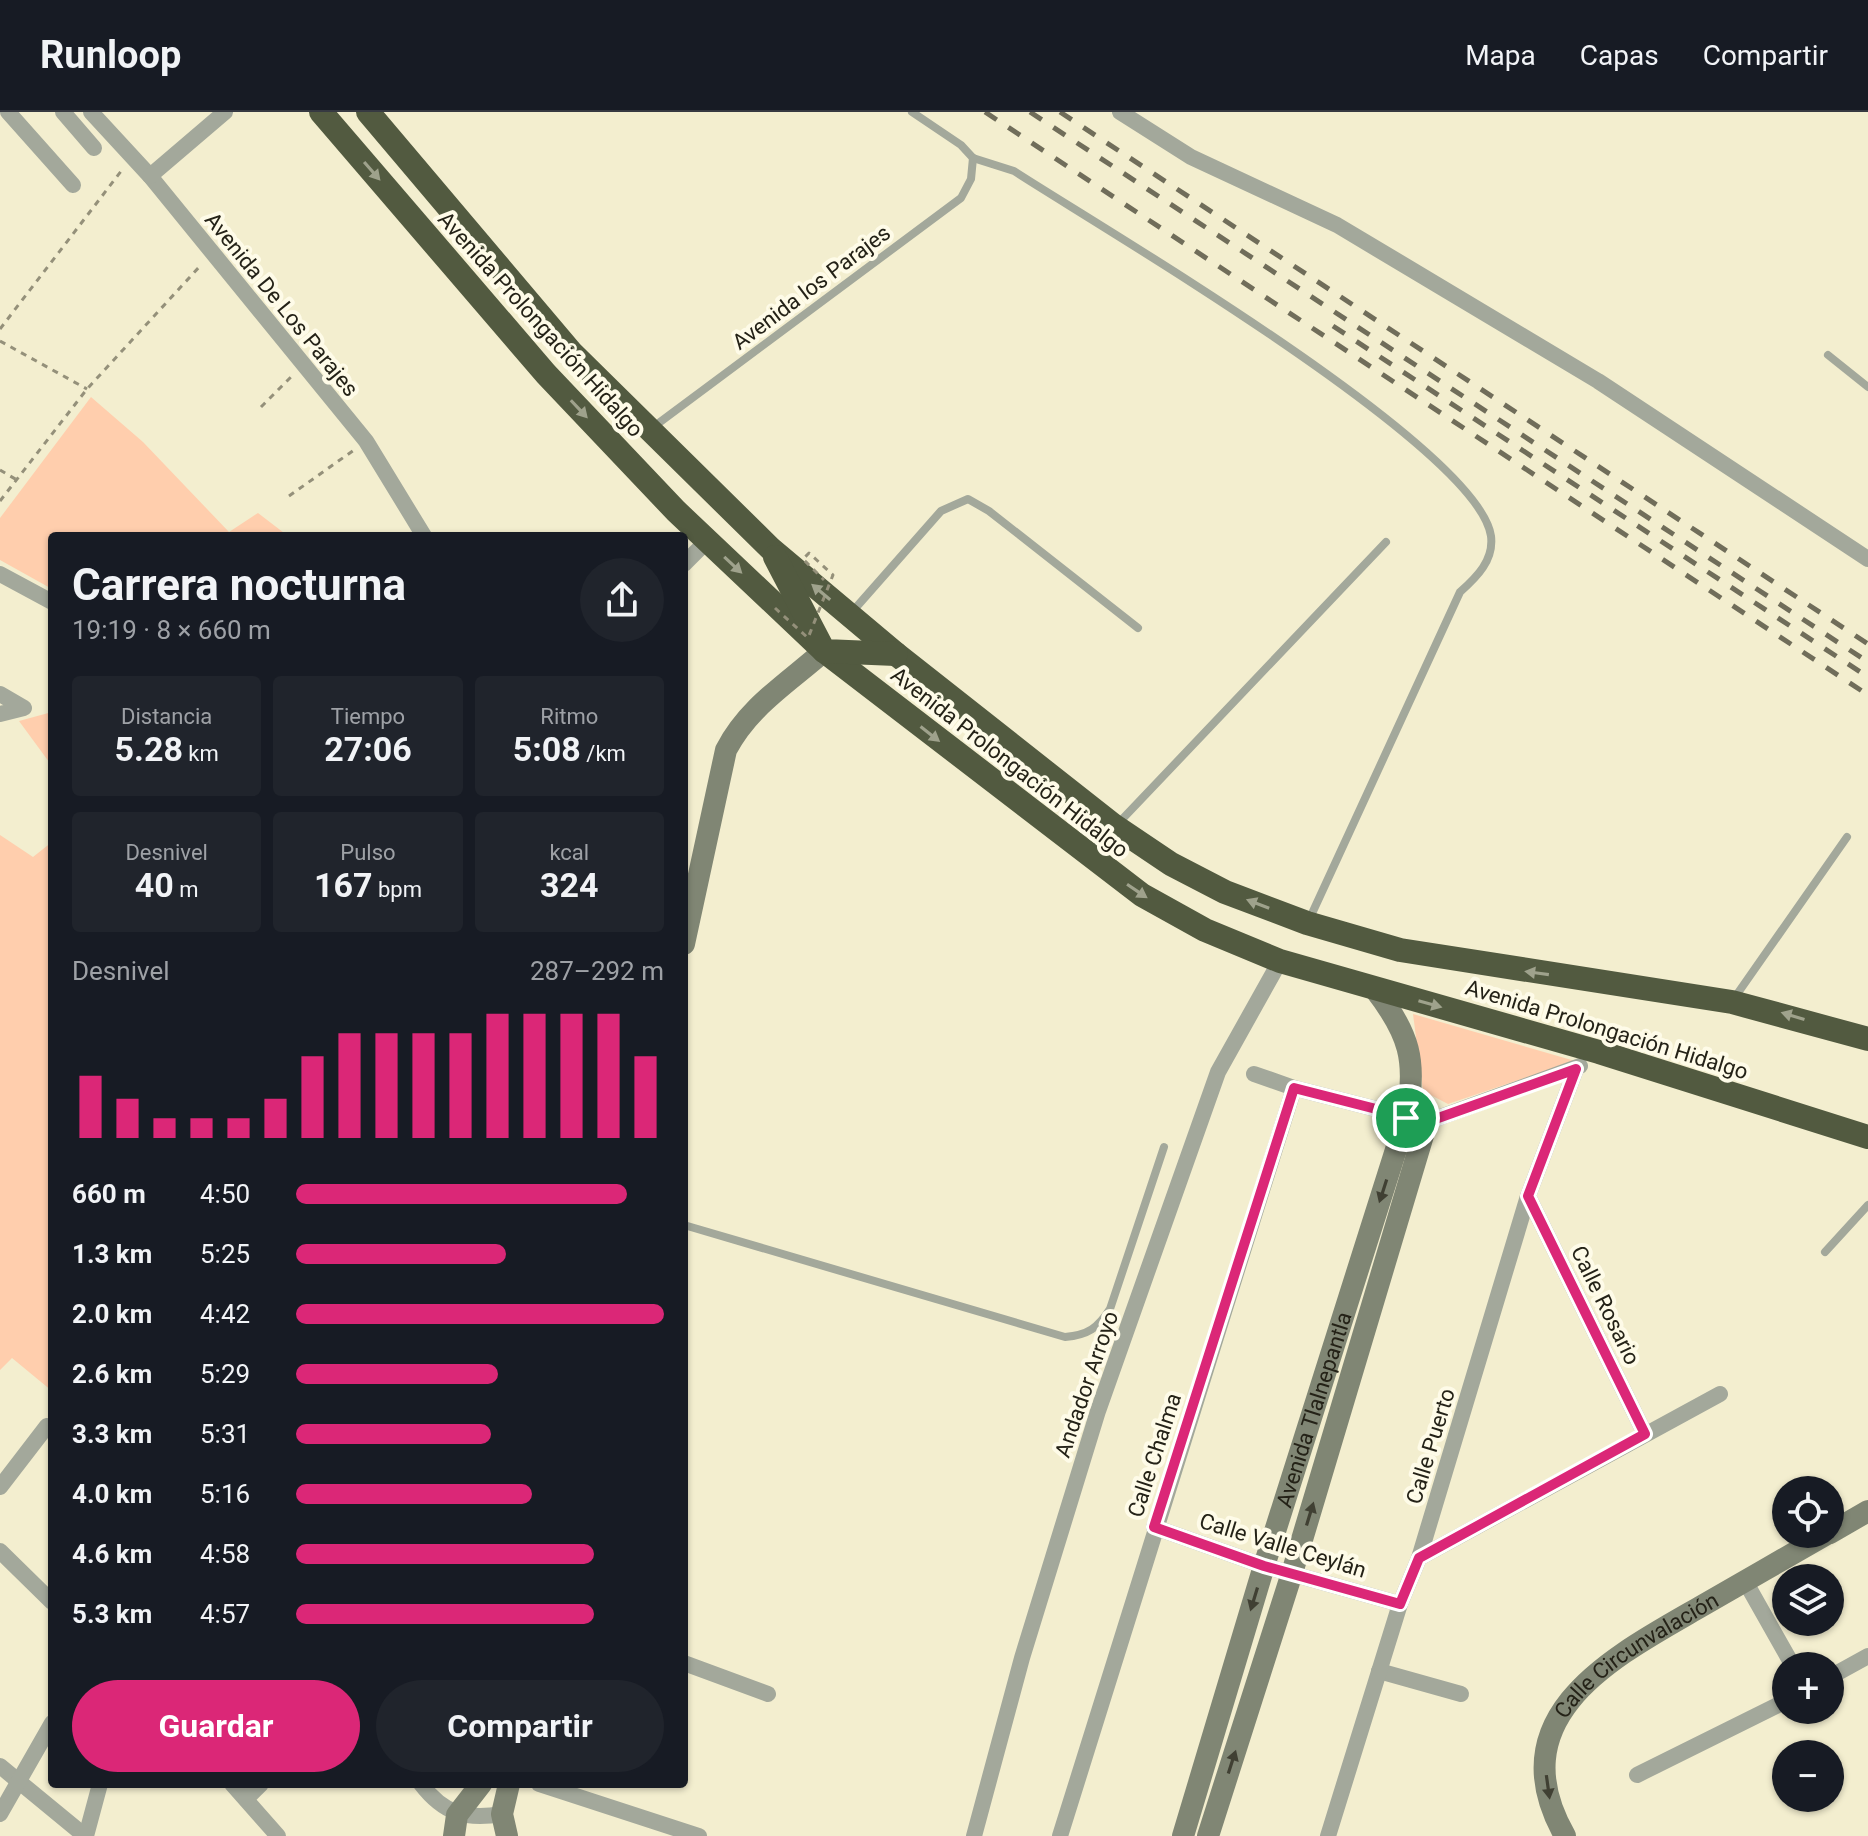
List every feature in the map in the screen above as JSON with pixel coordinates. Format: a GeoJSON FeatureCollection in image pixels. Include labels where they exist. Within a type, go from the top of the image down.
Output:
{"type":"FeatureCollection","features":[{"type":"Feature","properties":{"kind":"highway","name":"Avenida Prolongación Hidalgo"},"geometry":{"type":"LineString","coordinates":[[321,112],[546,374],[707,541],[824,651],[1142,895],[1193,923],[1280,961],[1599,1052],[1865,1138]]}},
{"type":"Feature","properties":{"kind":"highway","name":"Avenida Prolongación Hidalgo"},"geometry":{"type":"LineString","coordinates":[[368,112],[571,352],[771,549],[896,654],[1113,825],[1171,864],[1225,892],[1307,923],[1400,950],[1732,1002],[1868,1039]]}},
{"type":"Feature","properties":{"kind":"highway"},"geometry":{"type":"LineString","coordinates":[[546,374],[571,352]]}},
{"type":"Feature","properties":{"kind":"highway"},"geometry":{"type":"LineString","coordinates":[[771,549],[824,651],[896,654]]}},
{"type":"Feature","properties":{"kind":"street"},"geometry":{"type":"LineString","coordinates":[[8,112],[73,185]]}},
{"type":"Feature","properties":{"kind":"street"},"geometry":{"type":"LineString","coordinates":[[63,112],[94,148]]}},
{"type":"Feature","properties":{"kind":"street","name":"Avenida De Los Parajes"},"geometry":{"type":"LineString","coordinates":[[91,112],[150,176],[366,441],[422,532]]}},
{"type":"Feature","properties":{"kind":"street"},"geometry":{"type":"LineString","coordinates":[[150,176],[225,112]]}},
{"type":"Feature","properties":{"kind":"street"},"geometry":{"type":"LineString","coordinates":[[1120,112],[1191,157],[1337,225],[1572,365],[1868,559]]}},
{"type":"Feature","properties":{"kind":"street"},"geometry":{"type":"LineString","coordinates":[[688,560],[707,541]]}},
{"type":"Feature","properties":{"kind":"street"},"geometry":{"type":"LineString","coordinates":[[0,574],[48,600]]}},
{"type":"Feature","properties":{"kind":"street"},"geometry":{"type":"LineString","coordinates":[[688,926],[726,750],[740,724],[755,708],[824,651]]}},
{"type":"Feature","properties":{"kind":"street"},"geometry":{"type":"LineString","coordinates":[[0,694],[24,708],[0,714]]}},
{"type":"Feature","properties":{"kind":"street","name":"Andador Arroyo"},"geometry":{"type":"LineString","coordinates":[[974,1836],[1022,1658],[1098,1411],[1218,1072],[1280,961]]}},
{"type":"Feature","properties":{"kind":"street","name":"Avenida Tlalnepantla"},"geometry":{"type":"LineString","coordinates":[[1208,1836],[1292,1573],[1417,1120],[1411,1093],[1408,1042],[1394,1015],[1374,988]]}},
{"type":"Feature","properties":{"kind":"street"},"geometry":{"type":"LineString","coordinates":[[1254,1074],[1294,1088],[1417,1120],[1576,1069],[1599,1052]]}},
{"type":"Feature","properties":{"kind":"street","name":"Calle Puerto"},"geometry":{"type":"LineString","coordinates":[[1328,1836],[1400,1604],[1419,1558],[1528,1196],[1576,1069]]}},
{"type":"Feature","properties":{"kind":"street","name":"Calle Chalma"},"geometry":{"type":"LineString","coordinates":[[1060,1836],[1154,1527],[1294,1088]]}},
{"type":"Feature","properties":{"kind":"street","name":"Avenida Tlalnepantla"},"geometry":{"type":"LineString","coordinates":[[1183,1836],[1264,1566],[1417,1120]]}},
{"type":"Feature","properties":{"kind":"street","name":"Calle Rosario"},"geometry":{"type":"LineString","coordinates":[[1528,1196],[1645,1434]]}},
{"type":"Feature","properties":{"kind":"street"},"geometry":{"type":"LineString","coordinates":[[1419,1558],[1720,1394]]}},
{"type":"Feature","properties":{"kind":"street"},"geometry":{"type":"LineString","coordinates":[[0,1487],[47,1426]]}},
{"type":"Feature","properties":{"kind":"street","name":"Calle Circunvalación"},"geometry":{"type":"LineString","coordinates":[[1844,1525],[1868,1511]]}},
{"type":"Feature","properties":{"kind":"street","name":"Calle Valle Ceylán"},"geometry":{"type":"LineString","coordinates":[[1154,1527],[1264,1566],[1400,1604]]}},
{"type":"Feature","properties":{"kind":"street","name":"Calle Circunvalación"},"geometry":{"type":"LineString","coordinates":[[1565,1836],[1550,1801],[1545,1757],[1549,1735],[1562,1712],[1613,1657],[1803,1548]]}},
{"type":"Feature","properties":{"kind":"street"},"geometry":{"type":"LineString","coordinates":[[0,1551],[48,1598]]}},
{"type":"Feature","properties":{"kind":"street"},"geometry":{"type":"LineString","coordinates":[[1745,1581],[1785,1652]]}},
{"type":"Feature","properties":{"kind":"street"},"geometry":{"type":"LineString","coordinates":[[1844,1669],[1868,1656]]}},
{"type":"Feature","properties":{"kind":"street"},"geometry":{"type":"LineString","coordinates":[[688,1664],[768,1694]]}},
{"type":"Feature","properties":{"kind":"street"},"geometry":{"type":"LineString","coordinates":[[1379,1671],[1461,1694]]}},
{"type":"Feature","properties":{"kind":"street"},"geometry":{"type":"LineString","coordinates":[[1637,1775],[1772,1708]]}},
{"type":"Feature","properties":{"kind":"street"},"geometry":{"type":"LineString","coordinates":[[0,1814],[48,1730]]}},
{"type":"Feature","properties":{"kind":"street"},"geometry":{"type":"LineString","coordinates":[[0,1766],[86,1836],[99,1788]]}},
{"type":"Feature","properties":{"kind":"street"},"geometry":{"type":"LineString","coordinates":[[236,1788],[278,1836]]}},
{"type":"Feature","properties":{"kind":"street"},"geometry":{"type":"LineString","coordinates":[[246,1799],[257,1788]]}},
{"type":"Feature","properties":{"kind":"street"},"geometry":{"type":"LineString","coordinates":[[424,1788],[456,1826]]}},
{"type":"Feature","properties":{"kind":"street"},"geometry":{"type":"LineString","coordinates":[[456,1826],[479,1788]]}},
{"type":"Feature","properties":{"kind":"street"},"geometry":{"type":"LineString","coordinates":[[456,1826],[479,1818],[504,1825],[509,1788]]}},
{"type":"Feature","properties":{"kind":"street"},"geometry":{"type":"LineString","coordinates":[[551,1788],[699,1836]]}},
{"type":"Feature","properties":{"kind":"lane"},"geometry":{"type":"LineString","coordinates":[[912,112],[961,145],[973,158],[1014,171],[1337,379],[1414,439],[1485,516],[1491,538],[1487,564],[1460,592],[1307,923]]}},
{"type":"Feature","properties":{"kind":"lane","name":"Avenida los Parajes"},"geometry":{"type":"LineString","coordinates":[[649,430],[961,198],[971,179],[973,158]]}},
{"type":"Feature","properties":{"kind":"lane"},"geometry":{"type":"LineString","coordinates":[[1828,355],[1868,387]]}},
{"type":"Feature","properties":{"kind":"lane"},"geometry":{"type":"LineString","coordinates":[[849,616],[941,511],[968,499],[989,511],[1138,628]]}},
{"type":"Feature","properties":{"kind":"lane"},"geometry":{"type":"LineString","coordinates":[[1088,855],[1113,825],[1386,542]]}},
{"type":"Feature","properties":{"kind":"lane"},"geometry":{"type":"LineString","coordinates":[[1732,1002],[1847,837]]}},
{"type":"Feature","properties":{"kind":"lane"},"geometry":{"type":"LineString","coordinates":[[688,1226],[1065,1337],[1082,1336],[1100,1326],[1110,1309],[1164,1147]]}},
{"type":"Feature","properties":{"kind":"lane"},"geometry":{"type":"LineString","coordinates":[[1825,1252],[1868,1205]]}},
{"type":"Feature","properties":{"kind":"path"},"geometry":{"type":"LineString","coordinates":[[0,329],[132,157]]}},
{"type":"Feature","properties":{"kind":"path"},"geometry":{"type":"LineString","coordinates":[[0,501],[87,389],[212,253]]}},
{"type":"Feature","properties":{"kind":"path"},"geometry":{"type":"LineString","coordinates":[[0,341],[87,389]]}},
{"type":"Feature","properties":{"kind":"path"},"geometry":{"type":"LineString","coordinates":[[261,407],[303,365]]}},
{"type":"Feature","properties":{"kind":"path"},"geometry":{"type":"LineString","coordinates":[[289,496],[366,441]]}},
{"type":"Feature","properties":{"kind":"path"},"geometry":{"type":"LineString","coordinates":[[0,470],[17,480]]}},
{"type":"Feature","properties":{"kind":"path"},"geometry":{"type":"LineString","coordinates":[[775,608],[808,638],[833,575],[809,553],[803,559],[824,580]]}},
{"type":"Feature","properties":{"kind":"shaded area"},"geometry":{"type":"Polygon","coordinates":[[[91,397],[143,442],[229,532],[48,532],[48,587],[0,560],[0,518],[91,397]]]}},
{"type":"Feature","properties":{"kind":"shaded area"},"geometry":{"type":"Polygon","coordinates":[[[258,513],[283,532],[229,532],[258,513]]]}},
{"type":"Feature","properties":{"kind":"shaded area"},"geometry":{"type":"Polygon","coordinates":[[[48,713],[48,761],[19,721],[48,713]]]}},
{"type":"Feature","properties":{"kind":"shaded area"},"geometry":{"type":"Polygon","coordinates":[[[0,835],[33,857],[48,845],[48,1388],[12,1358],[0,1370],[0,835]]]}},
{"type":"Feature","properties":{"kind":"shaded area"},"geometry":{"type":"Polygon","coordinates":[[[1413,1014],[1575,1061],[1448,1104],[1423,1091],[1413,1014]]]}},
{"type":"Feature","properties":{"kind":"railway"},"geometry":{"type":"LineString","coordinates":[[985,112],[1868,695]]}},
{"type":"Feature","properties":{"kind":"railway"},"geometry":{"type":"LineString","coordinates":[[1030,112],[1868,662]]}},
{"type":"Feature","properties":{"kind":"railway"},"geometry":{"type":"LineString","coordinates":[[1060,112],[1868,644]]}},
{"type":"Feature","properties":{"kind":"railway"},"geometry":{"type":"LineString","coordinates":[[1333,326],[1868,677]]}},
{"type":"Feature","properties":{"kind":"route"},"geometry":{"type":"LineString","coordinates":[[1576,1069],[1528,1196],[1645,1434],[1419,1558],[1400,1604],[1264,1566],[1154,1527],[1294,1088],[1406,1118],[1427,1122],[1576,1069]]}}]}
